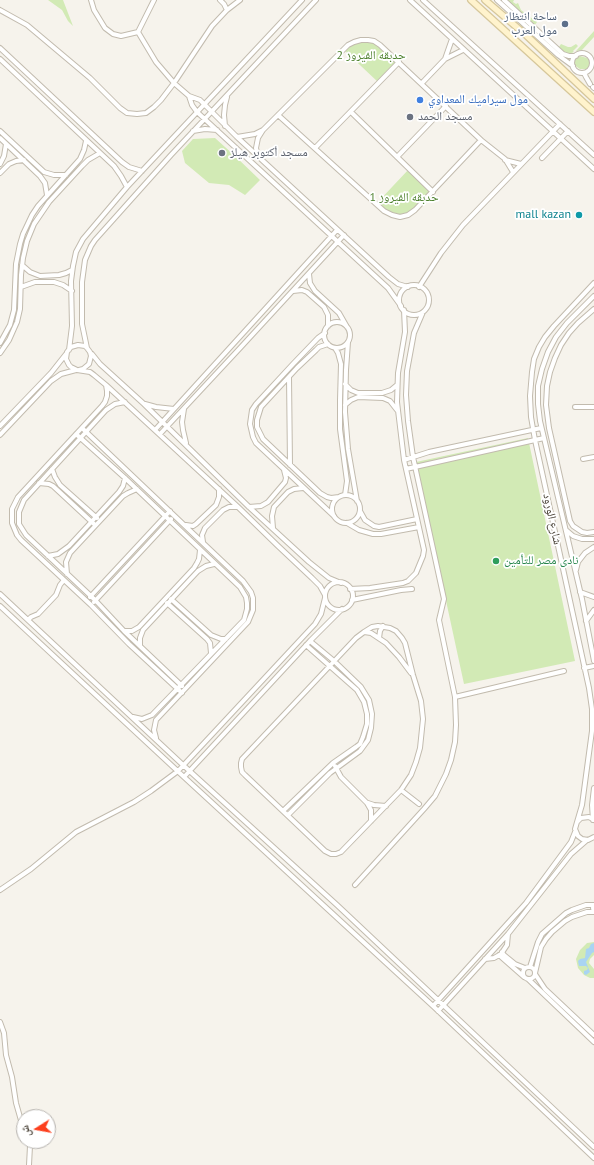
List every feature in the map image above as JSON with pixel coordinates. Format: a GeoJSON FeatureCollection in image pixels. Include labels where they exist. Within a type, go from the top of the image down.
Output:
{"type":"FeatureCollection","features":[{"type":"Feature","properties":{"kind":"main road"},"geometry":{"type":"LineString","coordinates":[[471,0],[594,112]]}},
{"type":"Feature","properties":{"kind":"main road"},"geometry":{"type":"LineString","coordinates":[[485,0],[594,99]]}},
{"type":"Feature","properties":{"kind":"main road"},"geometry":{"type":"LineString","coordinates":[[504,31],[510,29],[511,23]]}},
{"type":"Feature","properties":{"kind":"main road"},"geometry":{"type":"LineString","coordinates":[[521,46],[521,40],[526,36]]}},
{"type":"Feature","properties":{"kind":"street"},"geometry":{"type":"LineString","coordinates":[[91,0],[100,22],[113,34],[121,36],[138,32]]}},
{"type":"Feature","properties":{"kind":"street"},"geometry":{"type":"LineString","coordinates":[[138,32],[154,0]]}},
{"type":"Feature","properties":{"kind":"street"},"geometry":{"type":"LineString","coordinates":[[220,0],[227,10]]}},
{"type":"Feature","properties":{"kind":"street"},"geometry":{"type":"LineString","coordinates":[[0,10],[27,25],[90,78],[120,108],[127,113],[137,114],[146,113],[154,108],[174,83],[212,26],[227,10],[240,0]]}},
{"type":"Feature","properties":{"kind":"street"},"geometry":{"type":"LineString","coordinates":[[302,0],[142,171],[83,239],[76,252],[72,270],[72,326],[66,359],[71,367],[90,372],[125,402],[312,578],[320,586],[330,606],[336,609],[342,609]]}},
{"type":"Feature","properties":{"kind":"street"},"geometry":{"type":"LineString","coordinates":[[0,435],[51,381],[61,374],[87,367],[90,364],[91,356],[82,324],[81,288],[84,267],[91,246],[100,233],[316,0]]}},
{"type":"Feature","properties":{"kind":"street"},"geometry":{"type":"LineString","coordinates":[[410,0],[594,169]]}},
{"type":"Feature","properties":{"kind":"street"},"geometry":{"type":"LineString","coordinates":[[423,0],[594,155]]}},
{"type":"Feature","properties":{"kind":"street"},"geometry":{"type":"LineString","coordinates":[[497,0],[558,55],[573,66],[576,71],[584,73],[592,68],[591,59]]}},
{"type":"Feature","properties":{"kind":"street"},"geometry":{"type":"LineString","coordinates":[[504,0],[563,54],[569,56],[584,54],[587,55],[594,63]]}},
{"type":"Feature","properties":{"kind":"street"},"geometry":{"type":"LineString","coordinates":[[138,32],[156,62],[174,83],[189,96],[198,99],[204,104],[258,157],[393,281],[408,287],[419,286],[426,291],[429,298],[428,306],[423,312],[414,333],[409,360],[407,382],[408,421],[413,457],[444,595],[444,602],[439,620],[455,697],[456,725],[454,742],[451,760],[441,786],[424,809],[355,885]]}},
{"type":"Feature","properties":{"kind":"street"},"geometry":{"type":"LineString","coordinates":[[445,59],[452,39]]}},
{"type":"Feature","properties":{"kind":"street"},"geometry":{"type":"LineString","coordinates":[[258,157],[256,148],[258,138],[263,130],[348,45],[361,40],[374,41],[380,45],[481,140],[505,159],[513,172]]}},
{"type":"Feature","properties":{"kind":"street"},"geometry":{"type":"LineString","coordinates":[[0,48],[122,162],[133,169],[142,171]]}},
{"type":"Feature","properties":{"kind":"street"},"geometry":{"type":"LineString","coordinates":[[422,83],[445,59],[463,50]]}},
{"type":"Feature","properties":{"kind":"street"},"geometry":{"type":"LineString","coordinates":[[573,66],[573,60],[576,56]]}},
{"type":"Feature","properties":{"kind":"street"},"geometry":{"type":"LineString","coordinates":[[0,59],[118,171],[127,188]]}},
{"type":"Feature","properties":{"kind":"street"},"geometry":{"type":"LineString","coordinates":[[315,148],[399,62]]}},
{"type":"Feature","properties":{"kind":"street"},"geometry":{"type":"LineString","coordinates":[[584,73],[593,86]]}},
{"type":"Feature","properties":{"kind":"street"},"geometry":{"type":"LineString","coordinates":[[225,126],[224,105],[228,95]]}},
{"type":"Feature","properties":{"kind":"street"},"geometry":{"type":"LineString","coordinates":[[189,96],[192,105],[205,119],[388,288],[408,314],[413,315],[423,312]]}},
{"type":"Feature","properties":{"kind":"street"},"geometry":{"type":"LineString","coordinates":[[397,157],[446,106]]}},
{"type":"Feature","properties":{"kind":"street"},"geometry":{"type":"LineString","coordinates":[[351,112],[432,192]]}},
{"type":"Feature","properties":{"kind":"street"},"geometry":{"type":"LineString","coordinates":[[278,115],[384,211],[392,215],[400,216],[408,215],[415,210],[481,140]]}},
{"type":"Feature","properties":{"kind":"street"},"geometry":{"type":"LineString","coordinates":[[419,286],[463,225],[560,124]]}},
{"type":"Feature","properties":{"kind":"street"},"geometry":{"type":"LineString","coordinates":[[193,132],[217,130]]}},
{"type":"Feature","properties":{"kind":"street"},"geometry":{"type":"LineString","coordinates":[[237,137],[255,134],[263,130]]}},
{"type":"Feature","properties":{"kind":"street"},"geometry":{"type":"LineString","coordinates":[[0,131],[44,172],[54,175],[66,175]]}},
{"type":"Feature","properties":{"kind":"street"},"geometry":{"type":"LineString","coordinates":[[542,158],[568,131]]}},
{"type":"Feature","properties":{"kind":"street"},"geometry":{"type":"LineString","coordinates":[[0,138],[42,179],[46,187],[47,195]]}},
{"type":"Feature","properties":{"kind":"street"},"geometry":{"type":"LineString","coordinates":[[0,343],[10,325],[14,310],[16,264],[23,234],[32,215],[47,195],[80,159],[86,141]]}},
{"type":"Feature","properties":{"kind":"street"},"geometry":{"type":"LineString","coordinates":[[0,164],[4,156],[6,144]]}},
{"type":"Feature","properties":{"kind":"street"},"geometry":{"type":"LineString","coordinates":[[0,353],[9,340],[17,322],[20,309],[22,265],[25,249],[31,232],[43,209],[85,163],[100,153]]}},
{"type":"Feature","properties":{"kind":"street"},"geometry":{"type":"LineString","coordinates":[[505,159],[521,164]]}},
{"type":"Feature","properties":{"kind":"street"},"geometry":{"type":"LineString","coordinates":[[0,173],[9,164],[24,160]]}},
{"type":"Feature","properties":{"kind":"street"},"geometry":{"type":"LineString","coordinates":[[155,430],[337,230]]}},
{"type":"Feature","properties":{"kind":"street"},"geometry":{"type":"LineString","coordinates":[[160,434],[344,235]]}},
{"type":"Feature","properties":{"kind":"street"},"geometry":{"type":"LineString","coordinates":[[22,265],[30,272],[40,276],[58,275],[72,270]]}},
{"type":"Feature","properties":{"kind":"street"},"geometry":{"type":"LineString","coordinates":[[309,274],[312,287],[339,313],[350,336],[348,342],[345,406],[348,449],[360,511],[365,520],[374,526],[418,519]]}},
{"type":"Feature","properties":{"kind":"street"},"geometry":{"type":"LineString","coordinates":[[21,287],[35,282],[54,282],[63,285],[72,291]]}},
{"type":"Feature","properties":{"kind":"street","name":"شارع الورود"},"geometry":{"type":"LineString","coordinates":[[433,1006],[526,903],[571,842],[582,806],[592,731],[592,710],[589,688],[535,440],[530,406],[531,378],[534,359],[539,347],[545,336],[594,283]]}},
{"type":"Feature","properties":{"kind":"street"},"geometry":{"type":"LineString","coordinates":[[401,306],[401,295],[408,287]]}},
{"type":"Feature","properties":{"kind":"street"},"geometry":{"type":"LineString","coordinates":[[293,291],[302,290],[307,292],[324,307],[329,319],[328,327],[252,410],[250,424],[256,443],[340,522],[347,523],[359,530],[373,534],[381,534],[419,527]]}},
{"type":"Feature","properties":{"kind":"street","name":"شارع الورود"},"geometry":{"type":"LineString","coordinates":[[594,296],[556,337],[548,352],[538,386],[538,404],[541,428],[566,530],[594,661]]}},
{"type":"Feature","properties":{"kind":"street"},"geometry":{"type":"LineString","coordinates":[[594,309],[578,323],[561,345],[550,372],[547,386],[546,405],[549,428],[570,521],[573,526],[582,532],[594,532]]}},
{"type":"Feature","properties":{"kind":"street"},"geometry":{"type":"LineString","coordinates":[[350,589],[370,588],[403,583],[412,577],[419,568],[424,556],[418,519],[404,460],[397,410],[397,385],[405,332],[404,310]]}},
{"type":"Feature","properties":{"kind":"street"},"geometry":{"type":"LineString","coordinates":[[328,327],[331,324],[341,323],[347,327]]}},
{"type":"Feature","properties":{"kind":"street"},"geometry":{"type":"LineString","coordinates":[[325,332],[325,339],[328,344],[335,348],[341,364],[340,429],[347,481],[345,495]]}},
{"type":"Feature","properties":{"kind":"street"},"geometry":{"type":"LineString","coordinates":[[335,348],[341,348],[348,342]]}},
{"type":"Feature","properties":{"kind":"street"},"geometry":{"type":"LineString","coordinates":[[328,344],[319,347],[261,407],[257,420],[257,427],[262,439],[323,496],[331,498],[345,495],[352,496],[357,501]]}},
{"type":"Feature","properties":{"kind":"street"},"geometry":{"type":"LineString","coordinates":[[0,426],[51,373],[71,347],[81,345],[89,350],[100,364],[319,571],[329,578],[347,585],[350,589],[352,600],[348,606],[342,609],[306,645],[184,777]]}},
{"type":"Feature","properties":{"kind":"street"},"geometry":{"type":"LineString","coordinates":[[289,377],[290,465]]}},
{"type":"Feature","properties":{"kind":"street"},"geometry":{"type":"LineString","coordinates":[[345,384],[354,392],[364,393],[387,392],[397,385]]}},
{"type":"Feature","properties":{"kind":"street"},"geometry":{"type":"LineString","coordinates":[[106,385],[107,391],[105,402],[18,497],[13,506],[11,516],[14,529],[21,540],[182,693]]}},
{"type":"Feature","properties":{"kind":"street"},"geometry":{"type":"LineString","coordinates":[[345,406],[350,400],[358,397],[383,398],[390,401],[397,410]]}},
{"type":"Feature","properties":{"kind":"street"},"geometry":{"type":"LineString","coordinates":[[125,402],[110,407],[86,432],[24,500],[19,508],[18,518],[22,530],[95,600],[124,631],[186,689]]}},
{"type":"Feature","properties":{"kind":"street"},"geometry":{"type":"LineString","coordinates":[[144,404],[174,409]]}},
{"type":"Feature","properties":{"kind":"street"},"geometry":{"type":"LineString","coordinates":[[185,407],[182,422],[184,438],[187,446]]}},
{"type":"Feature","properties":{"kind":"street"},"geometry":{"type":"LineString","coordinates":[[575,407],[594,407]]}},
{"type":"Feature","properties":{"kind":"street"},"geometry":{"type":"LineString","coordinates":[[82,428],[247,586],[253,598],[253,610],[248,622],[156,720],[154,730],[157,740]]}},
{"type":"Feature","properties":{"kind":"street"},"geometry":{"type":"LineString","coordinates":[[404,460],[429,452],[541,428]]}},
{"type":"Feature","properties":{"kind":"street"},"geometry":{"type":"LineString","coordinates":[[76,434],[126,478],[214,564],[240,587],[246,597],[247,603],[244,620],[152,715],[142,718],[132,717]]}},
{"type":"Feature","properties":{"kind":"street"},"geometry":{"type":"LineString","coordinates":[[406,469],[544,438]]}},
{"type":"Feature","properties":{"kind":"street"},"geometry":{"type":"LineString","coordinates":[[583,459],[594,457]]}},
{"type":"Feature","properties":{"kind":"street"},"geometry":{"type":"LineString","coordinates":[[52,469],[55,478],[60,485],[100,521]]}},
{"type":"Feature","properties":{"kind":"street"},"geometry":{"type":"LineString","coordinates":[[249,506],[261,506],[268,502],[286,478],[284,470]]}},
{"type":"Feature","properties":{"kind":"street"},"geometry":{"type":"LineString","coordinates":[[40,558],[46,554],[54,555],[65,549],[119,492],[126,478]]}},
{"type":"Feature","properties":{"kind":"street"},"geometry":{"type":"LineString","coordinates":[[39,483],[53,486],[96,526]]}},
{"type":"Feature","properties":{"kind":"street"},"geometry":{"type":"LineString","coordinates":[[273,529],[272,516],[274,507],[288,492],[297,488],[303,488]]}},
{"type":"Feature","properties":{"kind":"street"},"geometry":{"type":"LineString","coordinates":[[67,574],[66,566],[68,557],[73,549],[123,496],[137,489]]}},
{"type":"Feature","properties":{"kind":"street"},"geometry":{"type":"LineString","coordinates":[[185,525],[193,526],[216,505],[220,497],[219,489]]}},
{"type":"Feature","properties":{"kind":"street"},"geometry":{"type":"LineString","coordinates":[[334,516],[332,509],[333,505],[339,497]]}},
{"type":"Feature","properties":{"kind":"street"},"geometry":{"type":"LineString","coordinates":[[13,506],[19,508]]}},
{"type":"Feature","properties":{"kind":"street"},"geometry":{"type":"LineString","coordinates":[[203,543],[202,535],[205,528],[223,510],[229,507],[238,507]]}},
{"type":"Feature","properties":{"kind":"street"},"geometry":{"type":"LineString","coordinates":[[86,601],[170,511]]}},
{"type":"Feature","properties":{"kind":"street"},"geometry":{"type":"LineString","coordinates":[[347,523],[356,519],[360,511]]}},
{"type":"Feature","properties":{"kind":"street"},"geometry":{"type":"LineString","coordinates":[[91,605],[174,515]]}},
{"type":"Feature","properties":{"kind":"street"},"geometry":{"type":"LineString","coordinates":[[566,530],[573,536],[582,539],[594,539]]}},
{"type":"Feature","properties":{"kind":"street"},"geometry":{"type":"LineString","coordinates":[[575,572],[578,562],[585,553],[594,547]]}},
{"type":"Feature","properties":{"kind":"street"},"geometry":{"type":"LineString","coordinates":[[124,631],[132,631],[139,627],[198,563],[200,550]]}},
{"type":"Feature","properties":{"kind":"street"},"geometry":{"type":"LineString","coordinates":[[140,646],[140,638],[143,630],[198,571],[206,566],[214,564]]}},
{"type":"Feature","properties":{"kind":"street"},"geometry":{"type":"LineString","coordinates":[[28,620],[38,614],[56,594],[64,580]]}},
{"type":"Feature","properties":{"kind":"street"},"geometry":{"type":"LineString","coordinates":[[0,890],[26,873],[76,832],[134,802],[178,771],[315,624],[321,614],[326,591],[330,585],[341,582]]}},
{"type":"Feature","properties":{"kind":"street"},"geometry":{"type":"LineString","coordinates":[[352,600],[412,589]]}},
{"type":"Feature","properties":{"kind":"street"},"geometry":{"type":"LineString","coordinates":[[580,592],[594,597]]}},
{"type":"Feature","properties":{"kind":"street"},"geometry":{"type":"LineString","coordinates":[[0,594],[183,765],[337,905],[594,1146]]}},
{"type":"Feature","properties":{"kind":"street"},"geometry":{"type":"LineString","coordinates":[[166,598],[211,635],[226,638]]}},
{"type":"Feature","properties":{"kind":"street"},"geometry":{"type":"LineString","coordinates":[[170,601],[207,639],[210,643],[211,654]]}},
{"type":"Feature","properties":{"kind":"street"},"geometry":{"type":"LineString","coordinates":[[0,606],[433,1006],[594,1158]]}},
{"type":"Feature","properties":{"kind":"street"},"geometry":{"type":"LineString","coordinates":[[586,621],[594,610]]}},
{"type":"Feature","properties":{"kind":"street"},"geometry":{"type":"LineString","coordinates":[[375,626],[383,626],[390,628],[399,635],[405,643],[421,701],[423,719],[420,748],[411,774],[401,790],[341,852],[331,854],[325,851],[242,772],[240,768],[241,763],[242,759],[356,638],[375,626]]}},
{"type":"Feature","properties":{"kind":"street"},"geometry":{"type":"LineString","coordinates":[[379,638],[380,631],[383,626]]}},
{"type":"Feature","properties":{"kind":"street"},"geometry":{"type":"LineString","coordinates":[[364,632],[371,634],[386,643],[413,675]]}},
{"type":"Feature","properties":{"kind":"street"},"geometry":{"type":"LineString","coordinates":[[288,815],[330,773],[360,751],[370,735],[372,714],[369,700],[361,687],[334,661],[310,641]]}},
{"type":"Feature","properties":{"kind":"street"},"geometry":{"type":"LineString","coordinates":[[283,811],[332,763],[360,744],[367,724],[367,714],[364,702],[357,690],[306,645]]}},
{"type":"Feature","properties":{"kind":"street"},"geometry":{"type":"LineString","coordinates":[[399,657],[407,653]]}},
{"type":"Feature","properties":{"kind":"street"},"geometry":{"type":"LineString","coordinates":[[584,668],[594,666]]}},
{"type":"Feature","properties":{"kind":"street"},"geometry":{"type":"LineString","coordinates":[[455,697],[564,671]]}},
{"type":"Feature","properties":{"kind":"street"},"geometry":{"type":"LineString","coordinates":[[332,763],[341,777],[367,802],[371,810],[371,820]]}},
{"type":"Feature","properties":{"kind":"street"},"geometry":{"type":"LineString","coordinates":[[326,769],[330,773],[341,777]]}},
{"type":"Feature","properties":{"kind":"street"},"geometry":{"type":"LineString","coordinates":[[594,788],[592,805],[594,820]]}},
{"type":"Feature","properties":{"kind":"street"},"geometry":{"type":"LineString","coordinates":[[401,790],[419,804]]}},
{"type":"Feature","properties":{"kind":"street"},"geometry":{"type":"LineString","coordinates":[[367,802],[374,805],[386,806]]}},
{"type":"Feature","properties":{"kind":"street"},"geometry":{"type":"LineString","coordinates":[[577,822],[583,817],[589,817],[594,820]]}},
{"type":"Feature","properties":{"kind":"street"},"geometry":{"type":"LineString","coordinates":[[575,832],[580,838],[594,841]]}},
{"type":"Feature","properties":{"kind":"street"},"geometry":{"type":"LineString","coordinates":[[438,1011],[508,934],[571,854],[594,836]]}},
{"type":"Feature","properties":{"kind":"street"},"geometry":{"type":"LineString","coordinates":[[331,912],[337,905]]}},
{"type":"Feature","properties":{"kind":"street"},"geometry":{"type":"LineString","coordinates":[[586,905],[587,912]]}},
{"type":"Feature","properties":{"kind":"street"},"geometry":{"type":"LineString","coordinates":[[586,905],[594,905],[594,912],[587,912],[572,917],[552,932],[546,939],[540,952],[533,978],[526,978],[523,974],[542,934],[566,913],[586,905]]}},
{"type":"Feature","properties":{"kind":"street"},"geometry":{"type":"LineString","coordinates":[[485,959],[494,958],[501,954],[507,945],[508,934]]}},
{"type":"Feature","properties":{"kind":"street"},"geometry":{"type":"LineString","coordinates":[[501,954],[516,964],[533,968],[545,989],[594,1035]]}},
{"type":"Feature","properties":{"kind":"street"},"geometry":{"type":"LineString","coordinates":[[501,954],[594,1042]]}},
{"type":"Feature","properties":{"kind":"street"},"geometry":{"type":"LineString","coordinates":[[0,1022],[4,1032],[6,1055],[18,1109]]}},
{"type":"Feature","properties":{"kind":"street"},"geometry":{"type":"LineString","coordinates":[[580,1146],[586,1139]]}},
{"type":"Feature","properties":{"kind":"street"},"geometry":{"type":"LineString","coordinates":[[29,1165],[30,1149]]}},
{"type":"Feature","properties":{"kind":"green space"},"geometry":{"type":"Polygon","coordinates":[[[48,0],[63,0],[73,26],[68,21],[62,10],[48,0]]]}},
{"type":"Feature","properties":{"kind":"green space"},"geometry":{"type":"Polygon","coordinates":[[[507,0],[514,0],[513,2],[516,4],[518,3],[521,10],[537,22],[535,25],[507,0]]]}},
{"type":"Feature","properties":{"kind":"green space"},"geometry":{"type":"Polygon","coordinates":[[[594,31],[594,37],[582,50],[576,51],[594,31]]]}},
{"type":"Feature","properties":{"kind":"green space","name":"حدبقه الفيروز 2"},"geometry":{"type":"Polygon","coordinates":[[[374,41],[399,62],[379,83],[344,50],[354,42],[374,41]]]}},
{"type":"Feature","properties":{"kind":"green space"},"geometry":{"type":"Polygon","coordinates":[[[561,44],[568,47],[576,44],[578,46],[573,51],[574,52],[569,54],[565,53],[559,47],[561,44]]]}},
{"type":"Feature","properties":{"kind":"green space"},"geometry":{"type":"Polygon","coordinates":[[[580,56],[589,60],[590,65],[587,69],[580,69],[574,65],[574,60],[580,56]]]}},
{"type":"Feature","properties":{"kind":"green space"},"geometry":{"type":"Polygon","coordinates":[[[215,138],[260,180],[245,195],[229,185],[209,183],[185,163],[182,151],[193,139],[215,138]]]}},
{"type":"Feature","properties":{"kind":"green space","name":"حدبقه الفيروز 1"},"geometry":{"type":"Polygon","coordinates":[[[409,169],[433,192],[408,215],[392,215],[376,204],[409,169]]]}},
{"type":"Feature","properties":{"kind":"green space","name":"نادى مصر للتأمين"},"geometry":{"type":"Polygon","coordinates":[[[528,438],[575,661],[464,684],[416,462],[528,438]]]}},
{"type":"Feature","properties":{"kind":"green space"},"geometry":{"type":"Polygon","coordinates":[[[594,942],[594,955],[590,959],[589,963],[594,969],[594,978],[590,978],[584,975],[578,968],[576,959],[580,950],[587,943],[594,942]]]}},
{"type":"Feature","properties":{"kind":"water"},"geometry":{"type":"Polygon","coordinates":[[[594,943],[594,952],[586,962],[590,972],[586,975],[584,974],[584,971],[588,968],[586,966],[579,966],[578,961],[585,958],[586,949],[594,943]]]}},
{"type":"Feature","properties":{"kind":"place","name":"ساحة انتظار مول العرب"},"geometry":{"type":"Point","coordinates":[565,24]}},
{"type":"Feature","properties":{"kind":"place","name":"مول سيراميك المعداوي"},"geometry":{"type":"Point","coordinates":[420,100]}},
{"type":"Feature","properties":{"kind":"place","name":"مسجد الحمد"},"geometry":{"type":"Point","coordinates":[410,117]}},
{"type":"Feature","properties":{"kind":"place","name":"مسجد أكتوبر هيلز"},"geometry":{"type":"Point","coordinates":[222,153]}},
{"type":"Feature","properties":{"kind":"place","name":"mall kazan"},"geometry":{"type":"Point","coordinates":[579,215]}},
{"type":"Feature","properties":{"kind":"place","name":"نادى مصر للتأمين"},"geometry":{"type":"Point","coordinates":[496,561]}}]}
